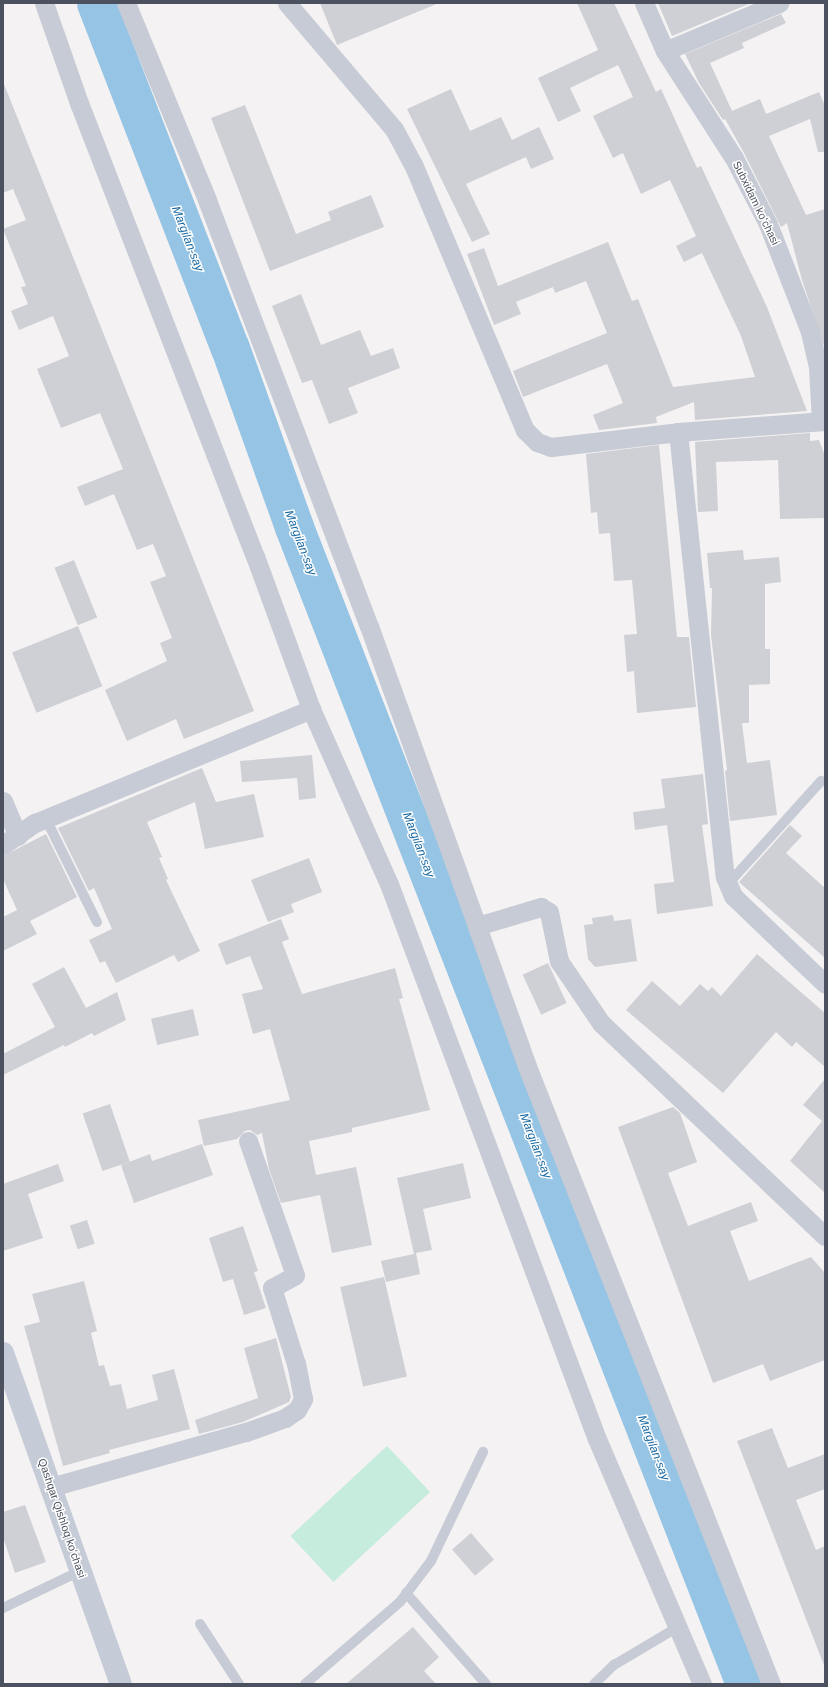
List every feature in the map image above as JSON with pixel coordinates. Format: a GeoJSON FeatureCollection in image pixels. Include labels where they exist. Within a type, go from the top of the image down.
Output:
{"type":"FeatureCollection","features":[{"type":"Feature","properties":{"kind":"main road","name":"Qashqar Qishloq koʻchasi"},"geometry":{"type":"LineString","coordinates":[[3,1353],[8,1380],[52,1487],[119,1683]]}},
{"type":"Feature","properties":{"kind":"street"},"geometry":{"type":"LineString","coordinates":[[44,3],[79,103],[252,549],[310,709],[389,884],[597,1439],[702,1684]]}},
{"type":"Feature","properties":{"kind":"street"},"geometry":{"type":"LineString","coordinates":[[126,3],[216,222],[369,626],[527,1066],[771,1684]]}},
{"type":"Feature","properties":{"kind":"street"},"geometry":{"type":"LineString","coordinates":[[287,3],[394,129],[413,164],[525,430],[537,442],[551,447],[678,432],[823,421]]}},
{"type":"Feature","properties":{"kind":"street","name":"Subxidam koʻchasi"},"geometry":{"type":"LineString","coordinates":[[644,3],[665,51],[734,158],[768,224],[810,332],[818,368],[823,421]]}},
{"type":"Feature","properties":{"kind":"street"},"geometry":{"type":"LineString","coordinates":[[665,51],[779,3]]}},
{"type":"Feature","properties":{"kind":"street"},"geometry":{"type":"LineString","coordinates":[[678,432],[725,877],[733,896],[825,984]]}},
{"type":"Feature","properties":{"kind":"street"},"geometry":{"type":"LineString","coordinates":[[3,801],[10,840],[46,819],[310,709]]}},
{"type":"Feature","properties":{"kind":"street"},"geometry":{"type":"LineString","coordinates":[[477,926],[540,907],[549,912],[559,961],[601,1023],[825,1236]]}},
{"type":"Feature","properties":{"kind":"street"},"geometry":{"type":"LineString","coordinates":[[52,1487],[246,1432],[285,1418],[297,1410],[302,1399],[296,1364],[272,1288],[295,1275],[248,1141]]}},
{"type":"Feature","properties":{"kind":"lane"},"geometry":{"type":"LineString","coordinates":[[728,884],[821,781]]}},
{"type":"Feature","properties":{"kind":"lane"},"geometry":{"type":"LineString","coordinates":[[46,819],[97,922]]}},
{"type":"Feature","properties":{"kind":"lane"},"geometry":{"type":"LineString","coordinates":[[305,1684],[400,1602],[431,1561],[483,1452]]}},
{"type":"Feature","properties":{"kind":"lane"},"geometry":{"type":"LineString","coordinates":[[3,1608],[80,1571]]}},
{"type":"Feature","properties":{"kind":"lane"},"geometry":{"type":"LineString","coordinates":[[406,1593],[486,1684]]}},
{"type":"Feature","properties":{"kind":"lane"},"geometry":{"type":"LineString","coordinates":[[200,1624],[239,1684]]}},
{"type":"Feature","properties":{"kind":"lane"},"geometry":{"type":"LineString","coordinates":[[594,1684],[614,1665],[678,1627]]}},
{"type":"Feature","properties":{"kind":"green space"},"geometry":{"type":"Polygon","coordinates":[[[387,1446],[430,1492],[333,1582],[290,1536],[387,1446]]]}},
{"type":"Feature","properties":{"kind":"building"},"geometry":{"type":"Polygon","coordinates":[[[320,3],[439,3],[337,45],[320,3]]]}},
{"type":"Feature","properties":{"kind":"building"},"geometry":{"type":"Polygon","coordinates":[[[577,3],[614,3],[656,92],[661,89],[697,168],[701,166],[767,307],[807,411],[695,420],[694,402],[656,417],[657,423],[599,430],[593,415],[623,403],[607,364],[523,397],[513,371],[607,333],[586,281],[555,293],[553,287],[516,302],[521,314],[494,325],[467,254],[484,248],[498,286],[608,242],[632,301],[638,299],[673,387],[755,377],[741,336],[702,253],[684,262],[676,246],[696,236],[670,180],[641,194],[623,153],[613,158],[593,116],[633,97],[618,65],[570,88],[581,111],[558,122],[538,78],[598,50],[577,3]]]}},
{"type":"Feature","properties":{"kind":"building"},"geometry":{"type":"Polygon","coordinates":[[[658,3],[751,3],[672,36],[658,3]]]}},
{"type":"Feature","properties":{"kind":"building"},"geometry":{"type":"Polygon","coordinates":[[[781,14],[786,23],[742,43],[744,48],[710,63],[732,111],[760,99],[766,114],[819,92],[825,106],[825,152],[818,152],[810,119],[769,136],[806,215],[825,209],[824,346],[802,280],[787,223],[781,227],[744,153],[725,119],[723,120],[699,83],[685,54],[781,14]]]}},
{"type":"Feature","properties":{"kind":"building"},"geometry":{"type":"Polygon","coordinates":[[[4,84],[254,711],[184,739],[176,719],[127,741],[105,690],[167,661],[160,643],[172,638],[150,582],[166,576],[153,544],[137,550],[114,494],[85,506],[77,487],[123,469],[100,413],[61,428],[37,369],[69,356],[53,316],[19,330],[11,311],[28,304],[21,287],[26,286],[3,229],[26,220],[13,189],[3,193],[4,84]]]}},
{"type":"Feature","properties":{"kind":"building"},"geometry":{"type":"Polygon","coordinates":[[[451,89],[470,131],[501,117],[512,140],[539,127],[554,159],[531,169],[526,157],[466,184],[490,234],[472,242],[407,109],[451,89]]]}},
{"type":"Feature","properties":{"kind":"building"},"geometry":{"type":"Polygon","coordinates":[[[245,105],[296,234],[331,220],[328,212],[371,195],[384,227],[270,271],[211,118],[245,105]]]}},
{"type":"Feature","properties":{"kind":"building"},"geometry":{"type":"Polygon","coordinates":[[[301,294],[321,345],[360,330],[371,356],[393,348],[400,368],[348,388],[358,413],[329,424],[312,380],[302,383],[272,306],[301,294]]]}},
{"type":"Feature","properties":{"kind":"building"},"geometry":{"type":"Polygon","coordinates":[[[810,433],[810,441],[819,440],[825,456],[825,518],[780,519],[778,460],[716,462],[718,511],[698,512],[695,442],[810,433]]]}},
{"type":"Feature","properties":{"kind":"building"},"geometry":{"type":"Polygon","coordinates":[[[659,445],[677,637],[689,637],[696,707],[637,713],[634,671],[627,672],[624,635],[637,634],[632,580],[614,581],[610,533],[599,534],[597,512],[591,513],[586,454],[659,445]]]}},
{"type":"Feature","properties":{"kind":"building"},"geometry":{"type":"Polygon","coordinates":[[[743,550],[744,560],[779,557],[781,582],[765,584],[765,649],[770,649],[770,684],[749,685],[749,723],[742,723],[747,763],[770,760],[777,815],[730,821],[725,771],[727,770],[711,635],[712,588],[710,588],[707,553],[743,550]]]}},
{"type":"Feature","properties":{"kind":"building"},"geometry":{"type":"Polygon","coordinates":[[[74,560],[97,617],[78,625],[55,568],[74,560]]]}},
{"type":"Feature","properties":{"kind":"building"},"geometry":{"type":"Polygon","coordinates":[[[78,626],[102,686],[37,713],[12,653],[78,626]]]}},
{"type":"Feature","properties":{"kind":"building"},"geometry":{"type":"Polygon","coordinates":[[[312,755],[316,798],[299,800],[297,778],[242,782],[240,761],[312,755]]]}},
{"type":"Feature","properties":{"kind":"building"},"geometry":{"type":"Polygon","coordinates":[[[202,768],[216,802],[254,794],[264,837],[205,849],[195,802],[147,822],[162,857],[159,858],[168,879],[166,880],[200,951],[178,962],[174,955],[116,983],[105,961],[100,963],[89,940],[112,929],[94,888],[89,891],[58,828],[202,768]]]}},
{"type":"Feature","properties":{"kind":"building"},"geometry":{"type":"Polygon","coordinates":[[[703,774],[708,824],[702,825],[713,906],[657,914],[654,884],[674,882],[667,825],[635,830],[633,812],[665,808],[661,779],[703,774]]]}},
{"type":"Feature","properties":{"kind":"building"},"geometry":{"type":"Polygon","coordinates":[[[790,825],[802,836],[786,853],[825,888],[825,958],[739,882],[790,825]]]}},
{"type":"Feature","properties":{"kind":"building"},"geometry":{"type":"Polygon","coordinates":[[[46,834],[77,897],[30,921],[37,934],[3,951],[3,917],[17,910],[3,879],[3,856],[46,834]]]}},
{"type":"Feature","properties":{"kind":"building"},"geometry":{"type":"Polygon","coordinates":[[[309,858],[322,892],[291,904],[294,912],[268,922],[251,880],[309,858]]]}},
{"type":"Feature","properties":{"kind":"building"},"geometry":{"type":"Polygon","coordinates":[[[613,915],[614,921],[631,919],[637,961],[595,967],[588,959],[584,925],[593,924],[592,918],[613,915]]]}},
{"type":"Feature","properties":{"kind":"building"},"geometry":{"type":"Polygon","coordinates":[[[281,919],[289,939],[282,942],[302,994],[395,968],[403,998],[399,999],[430,1110],[352,1128],[352,1132],[309,1141],[316,1175],[356,1167],[372,1245],[332,1253],[320,1195],[281,1203],[269,1169],[262,1133],[257,1135],[250,1130],[245,1131],[237,1139],[204,1146],[198,1120],[290,1100],[270,1029],[253,1034],[242,994],[263,989],[250,956],[226,965],[218,944],[281,919]]]}},
{"type":"Feature","properties":{"kind":"building"},"geometry":{"type":"Polygon","coordinates":[[[757,954],[825,1013],[825,1067],[796,1042],[792,1047],[776,1032],[723,1093],[626,1010],[652,981],[680,1006],[700,984],[708,991],[712,987],[721,996],[757,954]]]}},
{"type":"Feature","properties":{"kind":"building"},"geometry":{"type":"Polygon","coordinates":[[[548,963],[567,1003],[541,1015],[523,975],[548,963]]]}},
{"type":"Feature","properties":{"kind":"building"},"geometry":{"type":"Polygon","coordinates":[[[64,967],[86,1008],[117,992],[126,1020],[94,1036],[92,1033],[65,1047],[64,1045],[3,1075],[3,1054],[55,1027],[32,984],[64,967]]]}},
{"type":"Feature","properties":{"kind":"building"},"geometry":{"type":"Polygon","coordinates":[[[193,1009],[199,1035],[157,1045],[151,1019],[193,1009]]]}},
{"type":"Feature","properties":{"kind":"building"},"geometry":{"type":"Polygon","coordinates":[[[825,1079],[825,1193],[790,1161],[822,1121],[803,1105],[825,1079]]]}},
{"type":"Feature","properties":{"kind":"building"},"geometry":{"type":"Polygon","coordinates":[[[110,1104],[130,1162],[102,1171],[83,1113],[110,1104]]]}},
{"type":"Feature","properties":{"kind":"building"},"geometry":{"type":"Polygon","coordinates":[[[673,1107],[680,1113],[697,1162],[668,1173],[688,1226],[751,1202],[758,1221],[730,1231],[749,1281],[811,1257],[825,1273],[825,1360],[770,1381],[763,1364],[713,1383],[618,1127],[673,1107]]]}},
{"type":"Feature","properties":{"kind":"building"},"geometry":{"type":"Polygon","coordinates":[[[202,1144],[213,1175],[134,1203],[121,1165],[150,1154],[152,1161],[202,1144]]]}},
{"type":"Feature","properties":{"kind":"building"},"geometry":{"type":"Polygon","coordinates":[[[463,1163],[471,1198],[423,1209],[432,1250],[416,1253],[420,1274],[386,1282],[381,1261],[414,1254],[397,1178],[463,1163]]]}},
{"type":"Feature","properties":{"kind":"building"},"geometry":{"type":"Polygon","coordinates":[[[58,1164],[64,1181],[28,1194],[43,1238],[3,1251],[3,1184],[58,1164]]]}},
{"type":"Feature","properties":{"kind":"building"},"geometry":{"type":"Polygon","coordinates":[[[87,1220],[95,1244],[78,1249],[70,1226],[87,1220]]]}},
{"type":"Feature","properties":{"kind":"building"},"geometry":{"type":"Polygon","coordinates":[[[243,1226],[258,1271],[254,1272],[266,1308],[244,1315],[233,1279],[223,1282],[209,1238],[243,1226]]]}},
{"type":"Feature","properties":{"kind":"building"},"geometry":{"type":"Polygon","coordinates":[[[384,1277],[407,1376],[363,1387],[340,1287],[384,1277]]]}},
{"type":"Feature","properties":{"kind":"building"},"geometry":{"type":"Polygon","coordinates":[[[84,1281],[97,1331],[91,1333],[99,1366],[104,1365],[110,1386],[121,1384],[127,1409],[158,1400],[152,1375],[174,1369],[190,1429],[109,1450],[110,1453],[63,1466],[24,1326],[40,1322],[32,1294],[84,1281]]]}},
{"type":"Feature","properties":{"kind":"building"},"geometry":{"type":"Polygon","coordinates":[[[276,1338],[291,1397],[289,1402],[243,1422],[199,1434],[195,1420],[258,1398],[244,1348],[276,1338]]]}},
{"type":"Feature","properties":{"kind":"building"},"geometry":{"type":"Polygon","coordinates":[[[772,1428],[788,1468],[825,1454],[825,1489],[796,1500],[816,1550],[825,1546],[825,1668],[737,1441],[772,1428]]]}},
{"type":"Feature","properties":{"kind":"building"},"geometry":{"type":"Polygon","coordinates":[[[25,1505],[46,1562],[15,1573],[3,1537],[3,1512],[25,1505]]]}},
{"type":"Feature","properties":{"kind":"building"},"geometry":{"type":"Polygon","coordinates":[[[471,1533],[494,1559],[475,1576],[452,1549],[471,1533]]]}},
{"type":"Feature","properties":{"kind":"building"},"geometry":{"type":"Polygon","coordinates":[[[413,1627],[439,1657],[424,1671],[436,1684],[346,1684],[413,1627]]]}},
{"type":"Feature","properties":{"kind":"waterway","name":"Margilan-say"},"geometry":{"type":"LineString","coordinates":[[96,3],[230,348],[294,527],[745,1684]]}}]}
